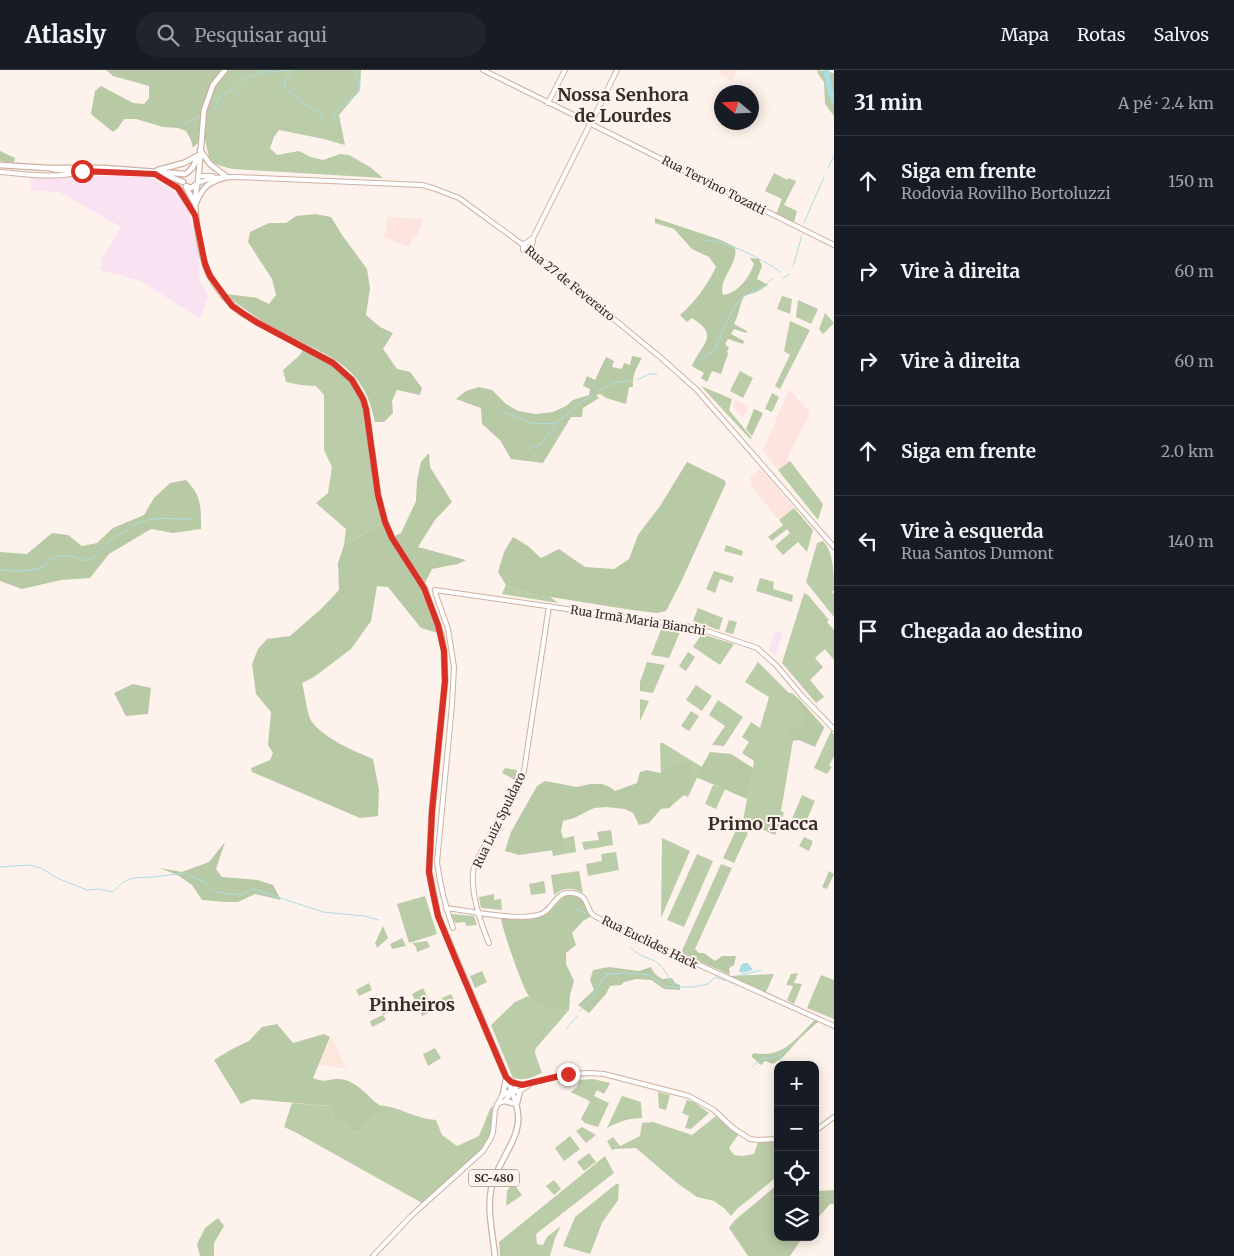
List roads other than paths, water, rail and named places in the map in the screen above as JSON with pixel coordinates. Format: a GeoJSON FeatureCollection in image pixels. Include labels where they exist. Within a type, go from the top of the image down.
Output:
{"type":"FeatureCollection","features":[{"type":"Feature","properties":{"kind":"main road"},"geometry":{"type":"LineString","coordinates":[[0,165],[47,168],[104,168],[155,173],[170,176],[192,188],[198,184],[199,153],[206,103],[213,85],[225,70]]}},
{"type":"Feature","properties":{"kind":"main road"},"geometry":{"type":"LineString","coordinates":[[155,173],[184,163],[199,153]]}},
{"type":"Feature","properties":{"kind":"main road"},"geometry":{"type":"LineString","coordinates":[[184,184],[186,173],[193,167],[199,153]]}},
{"type":"Feature","properties":{"kind":"main road"},"geometry":{"type":"LineString","coordinates":[[199,153],[227,177]]}},
{"type":"Feature","properties":{"kind":"main road"},"geometry":{"type":"LineString","coordinates":[[47,168],[53,170],[155,173],[195,172],[198,176]]}},
{"type":"Feature","properties":{"kind":"main road"},"geometry":{"type":"LineString","coordinates":[[155,173],[178,188],[195,215]]}},
{"type":"Feature","properties":{"kind":"main road"},"geometry":{"type":"LineString","coordinates":[[195,206],[205,187],[214,180],[227,177]]}},
{"type":"Feature","properties":{"kind":"main road","name":"SC-480"},"geometry":{"type":"LineString","coordinates":[[184,184],[195,206]]}},
{"type":"Feature","properties":{"kind":"main road","name":"SC-480"},"geometry":{"type":"LineString","coordinates":[[198,184],[195,215],[205,264],[210,276],[232,306],[256,322],[333,363],[352,380],[363,399],[378,495],[385,522],[392,538],[424,588],[438,625],[444,651],[445,681],[429,872],[438,916],[506,1077],[518,1115],[516,1134],[499,1166],[491,1191],[490,1212],[495,1256]]}},
{"type":"Feature","properties":{"kind":"main road"},"geometry":{"type":"LineString","coordinates":[[506,1077],[511,1082],[522,1085]]}},
{"type":"Feature","properties":{"kind":"main road"},"geometry":{"type":"LineString","coordinates":[[503,1094],[506,1077]]}},
{"type":"Feature","properties":{"kind":"main road"},"geometry":{"type":"LineString","coordinates":[[505,1101],[516,1104],[520,1091]]}},
{"type":"Feature","properties":{"kind":"street","name":"Rua Tervino Tozatti"},"geometry":{"type":"LineString","coordinates":[[483,70],[834,245]]}},
{"type":"Feature","properties":{"kind":"street"},"geometry":{"type":"LineString","coordinates":[[548,103],[565,70]]}},
{"type":"Feature","properties":{"kind":"street"},"geometry":{"type":"LineString","coordinates":[[530,248],[533,238],[617,70]]}},
{"type":"Feature","properties":{"kind":"street"},"geometry":{"type":"LineString","coordinates":[[0,172],[59,175],[82,171]]}},
{"type":"Feature","properties":{"kind":"street","name":"Rua 27 de Fevereiro"},"geometry":{"type":"LineString","coordinates":[[198,176],[422,185],[459,198],[530,248],[697,390],[834,547]]}},
{"type":"Feature","properties":{"kind":"street","name":"Rua 27 de Fevereiro"},"geometry":{"type":"LineString","coordinates":[[198,184],[206,179],[227,177]]}},
{"type":"Feature","properties":{"kind":"street"},"geometry":{"type":"LineString","coordinates":[[524,244],[533,238]]}},
{"type":"Feature","properties":{"kind":"street","name":"Rua Irmã Maria Bianchi"},"geometry":{"type":"LineString","coordinates":[[446,908],[440,886],[437,862],[454,667],[448,629],[436,590],[698,628],[757,648],[776,665],[802,696],[834,729]]}},
{"type":"Feature","properties":{"kind":"street","name":"Rua Luiz Spuldaro"},"geometry":{"type":"LineString","coordinates":[[489,943],[478,912],[472,873],[524,771],[549,606]]}},
{"type":"Feature","properties":{"kind":"street","name":"Rua Euclides Hack"},"geometry":{"type":"LineString","coordinates":[[446,908],[516,917],[539,915],[546,911],[561,895],[575,893],[588,902],[591,913],[609,924],[834,1026]]}},
{"type":"Feature","properties":{"kind":"street"},"geometry":{"type":"LineString","coordinates":[[446,908],[453,928]]}},
{"type":"Feature","properties":{"kind":"street"},"geometry":{"type":"LineString","coordinates":[[497,1104],[505,1101],[517,1086],[531,1084],[552,1077],[580,1073],[611,1076],[667,1089],[693,1098],[714,1110],[733,1128],[750,1139],[774,1139]]}},
{"type":"Feature","properties":{"kind":"street"},"geometry":{"type":"LineString","coordinates":[[373,1256],[411,1216],[488,1145],[494,1132],[494,1115],[497,1104],[503,1094],[520,1091],[531,1084]]}},
{"type":"Feature","properties":{"kind":"street"},"geometry":{"type":"LineString","coordinates":[[819,1128],[834,1117]]}},
{"type":"Feature","properties":{"kind":"water"},"geometry":{"type":"Polygon","coordinates":[[[744,963],[748,963],[753,970],[742,973],[739,971],[744,963]]]}},
{"type":"Feature","properties":{"kind":"waterway"},"geometry":{"type":"LineString","coordinates":[[215,111],[218,98],[237,87],[244,78],[265,71],[292,70]]}},
{"type":"Feature","properties":{"kind":"waterway"},"geometry":{"type":"LineString","coordinates":[[333,120],[335,113],[359,92],[355,70]]}},
{"type":"Feature","properties":{"kind":"waterway"},"geometry":{"type":"LineString","coordinates":[[826,70],[834,101]]}},
{"type":"Feature","properties":{"kind":"waterway"},"geometry":{"type":"LineString","coordinates":[[290,71],[284,85],[285,88],[321,114],[323,122]]}},
{"type":"Feature","properties":{"kind":"waterway"},"geometry":{"type":"LineString","coordinates":[[181,126],[200,116]]}},
{"type":"Feature","properties":{"kind":"waterway"},"geometry":{"type":"LineString","coordinates":[[828,168],[834,156]]}},
{"type":"Feature","properties":{"kind":"waterway"},"geometry":{"type":"LineString","coordinates":[[804,223],[824,177]]}},
{"type":"Feature","properties":{"kind":"waterway"},"geometry":{"type":"LineString","coordinates":[[793,267],[802,235]]}},
{"type":"Feature","properties":{"kind":"waterway"},"geometry":{"type":"LineString","coordinates":[[706,240],[723,243],[744,252],[780,272]]}},
{"type":"Feature","properties":{"kind":"waterway"},"geometry":{"type":"LineString","coordinates":[[783,278],[790,274]]}},
{"type":"Feature","properties":{"kind":"waterway"},"geometry":{"type":"LineString","coordinates":[[698,361],[714,351],[731,313],[741,298],[764,286],[772,279]]}},
{"type":"Feature","properties":{"kind":"waterway"},"geometry":{"type":"LineString","coordinates":[[637,380],[649,374],[657,374]]}},
{"type":"Feature","properties":{"kind":"waterway"},"geometry":{"type":"LineString","coordinates":[[597,392],[613,384],[631,381]]}},
{"type":"Feature","properties":{"kind":"waterway"},"geometry":{"type":"LineString","coordinates":[[528,449],[541,444],[557,423],[577,405],[593,395]]}},
{"type":"Feature","properties":{"kind":"waterway"},"geometry":{"type":"LineString","coordinates":[[500,410],[534,424],[556,423]]}},
{"type":"Feature","properties":{"kind":"waterway"},"geometry":{"type":"LineString","coordinates":[[133,526],[140,522],[161,518],[191,519]]}},
{"type":"Feature","properties":{"kind":"waterway"},"geometry":{"type":"LineString","coordinates":[[0,569],[15,571],[38,569],[51,559],[59,556],[73,557],[85,561],[93,558],[114,537],[129,529]]}},
{"type":"Feature","properties":{"kind":"waterway"},"geometry":{"type":"LineString","coordinates":[[0,867],[29,865],[41,868],[57,878],[87,890],[99,889],[113,892],[127,880],[185,873],[203,881],[216,892],[240,895],[253,889],[323,912],[364,916],[379,920]]}},
{"type":"Feature","properties":{"kind":"waterway"},"geometry":{"type":"LineString","coordinates":[[573,908],[586,913]]}},
{"type":"Feature","properties":{"kind":"waterway"},"geometry":{"type":"LineString","coordinates":[[631,948],[638,954],[659,964],[674,987]]}},
{"type":"Feature","properties":{"kind":"waterway"},"geometry":{"type":"LineString","coordinates":[[737,976],[762,970]]}},
{"type":"Feature","properties":{"kind":"waterway"},"geometry":{"type":"LineString","coordinates":[[604,974],[633,973],[649,975],[664,986],[675,987],[694,987],[708,984],[715,977],[726,981]]}},
{"type":"Feature","properties":{"kind":"waterway"},"geometry":{"type":"LineString","coordinates":[[579,1012],[593,997],[602,979],[610,974]]}},
{"type":"Feature","properties":{"kind":"waterway"},"geometry":{"type":"LineString","coordinates":[[567,1028],[577,1016]]}},
{"type":"Feature","properties":{"kind":"waterway"},"geometry":{"type":"LineString","coordinates":[[752,1067],[761,1059],[776,1057],[782,1054],[789,1047]]}},
{"type":"Feature","properties":{"kind":"waterway"},"geometry":{"type":"LineString","coordinates":[[780,1056],[781,1061]]}},
{"type":"Feature","properties":{"kind":"district","name":"Nossa Senhora de Lourdes"},"geometry":{"type":"Point","coordinates":[623,104]}},
{"type":"Feature","properties":{"kind":"district","name":"Primo Tacca"},"geometry":{"type":"Point","coordinates":[763,823]}},
{"type":"Feature","properties":{"kind":"district","name":"Pinheiros"},"geometry":{"type":"Point","coordinates":[412,1004]}}]}
